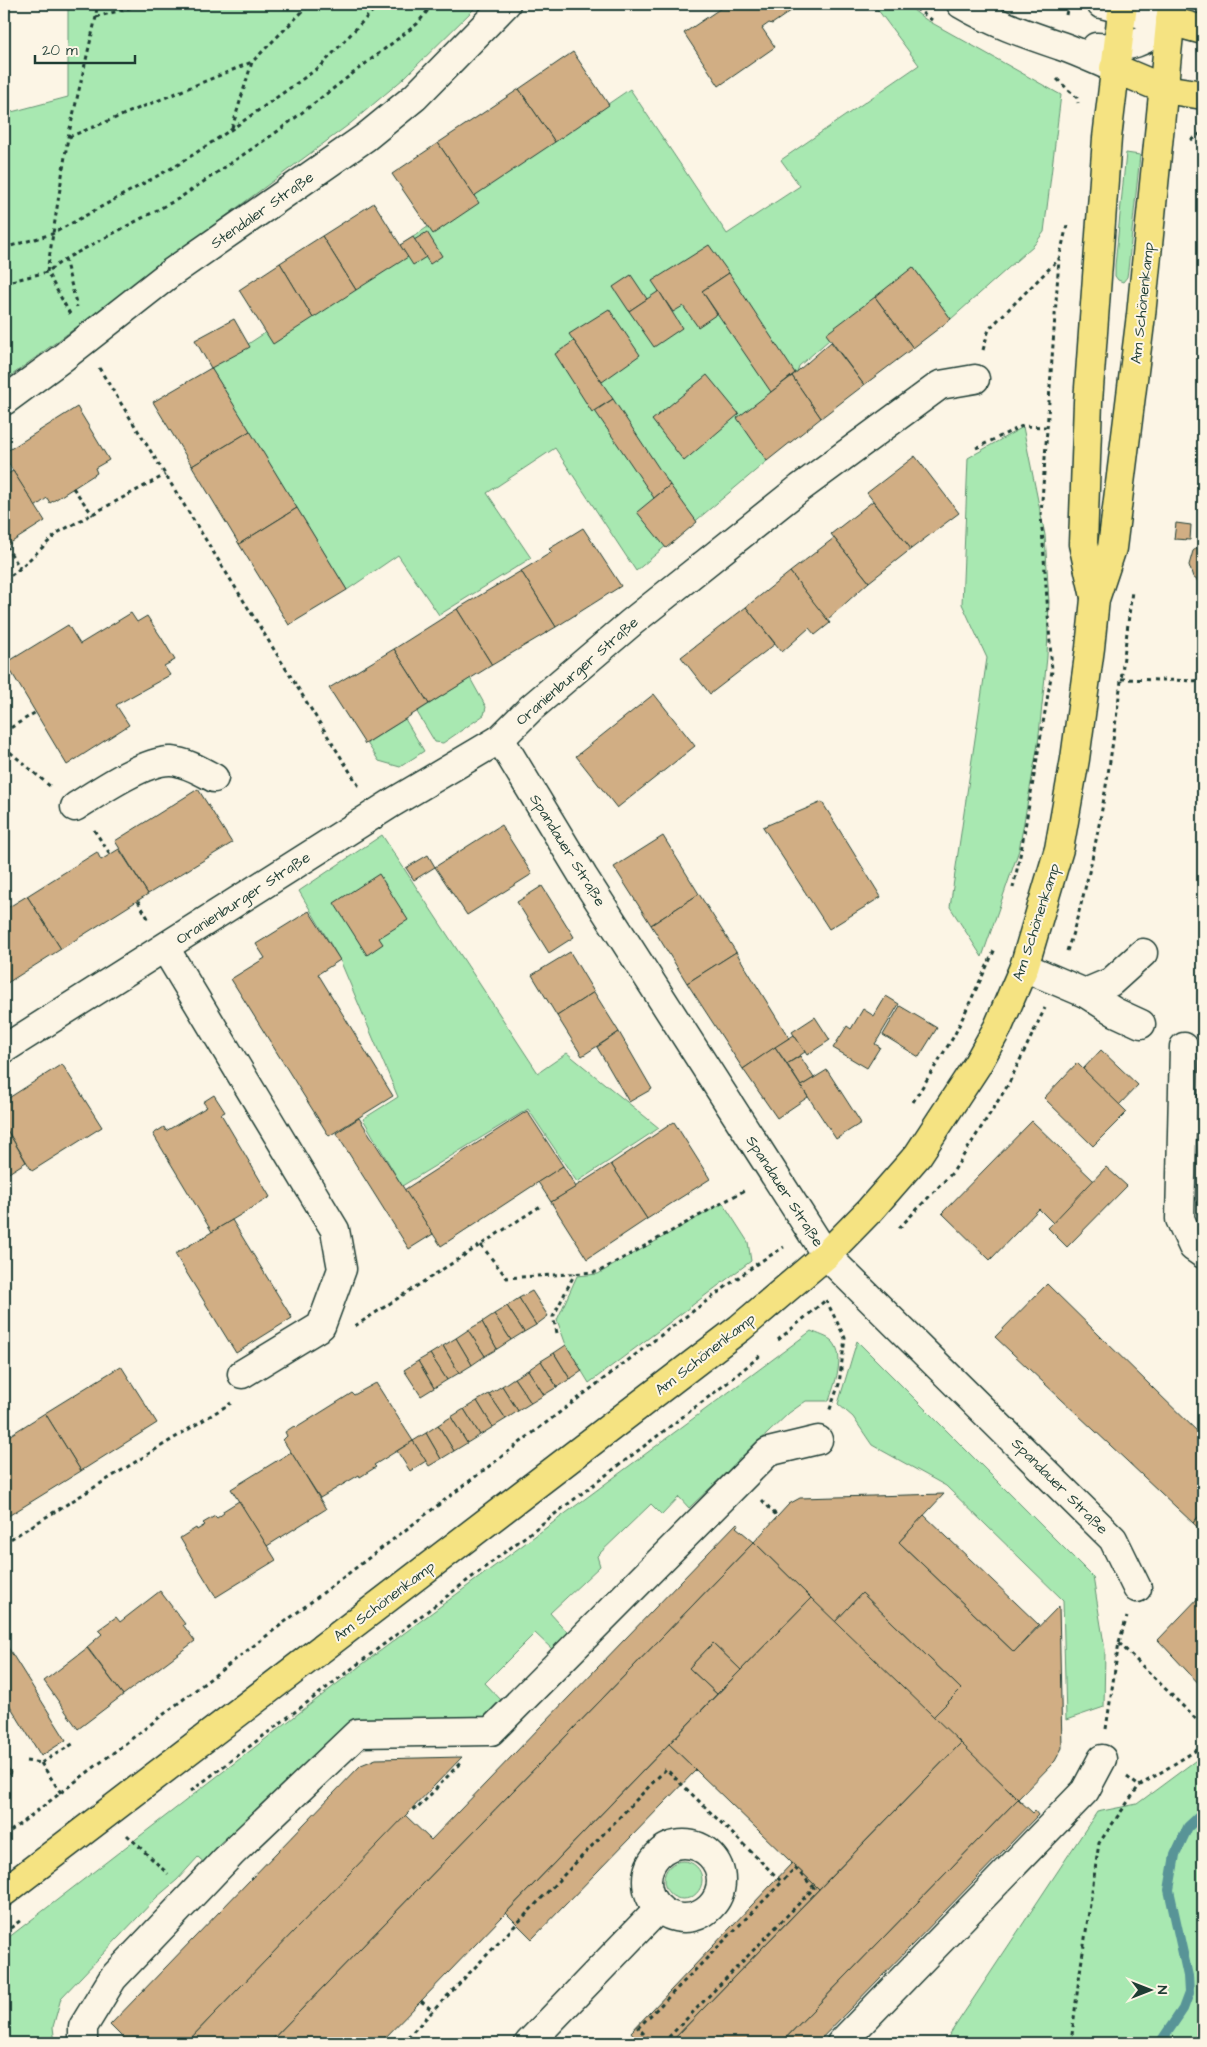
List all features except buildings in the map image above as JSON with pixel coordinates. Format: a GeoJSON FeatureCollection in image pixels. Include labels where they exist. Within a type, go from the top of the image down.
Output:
{"type":"FeatureCollection","features":[{"type":"Feature","properties":{"kind":"main road","name":"Am Schönenkamp"},"geometry":{"type":"LineString","coordinates":[[1095,599],[1083,544],[1088,402],[1106,148],[1115,58],[1115,6]]}},
{"type":"Feature","properties":{"kind":"main road"},"geometry":{"type":"LineString","coordinates":[[1171,12],[1203,30]]}},
{"type":"Feature","properties":{"kind":"main road","name":"Am Schönenkamp"},"geometry":{"type":"LineString","coordinates":[[4,1892],[740,1328],[826,1255],[870,1210],[918,1155],[981,1057],[998,1028],[1024,967],[1059,849],[1075,759],[1095,599],[1112,548],[1141,315],[1171,12]]}},
{"type":"Feature","properties":{"kind":"main road"},"geometry":{"type":"LineString","coordinates":[[1115,58],[1164,89],[1203,96]]}},
{"type":"Feature","properties":{"kind":"street","name":"Stendaler Straße"},"geometry":{"type":"LineString","coordinates":[[4,401],[86,340],[168,275],[366,137],[415,97],[506,4]]}},
{"type":"Feature","properties":{"kind":"street"},"geometry":{"type":"LineString","coordinates":[[961,4],[979,15],[1028,35],[1062,46],[1115,58],[1154,35],[1171,12]]}},
{"type":"Feature","properties":{"kind":"street"},"geometry":{"type":"LineString","coordinates":[[1115,6],[1171,12]]}},
{"type":"Feature","properties":{"kind":"street","name":"Oranienburger Straße"},"geometry":{"type":"LineString","coordinates":[[4,1049],[378,812],[500,739],[531,708],[632,622],[800,488],[940,384],[976,379]]}},
{"type":"Feature","properties":{"kind":"street","name":"Spandauer Straße"},"geometry":{"type":"LineString","coordinates":[[500,739],[583,876],[826,1255],[1113,1539],[1136,1588]]}},
{"type":"Feature","properties":{"kind":"street"},"geometry":{"type":"LineString","coordinates":[[75,807],[140,768],[171,761],[191,766],[214,778]]}},
{"type":"Feature","properties":{"kind":"street","name":"Oranienburger Straße"},"geometry":{"type":"LineString","coordinates":[[164,948],[334,1230],[342,1269],[321,1326],[242,1374]]}},
{"type":"Feature","properties":{"kind":"street"},"geometry":{"type":"LineString","coordinates":[[1085,992],[1111,982],[1143,953]]}},
{"type":"Feature","properties":{"kind":"street"},"geometry":{"type":"LineString","coordinates":[[1024,967],[1085,992],[1115,1012],[1141,1024]]}},
{"type":"Feature","properties":{"kind":"street"},"geometry":{"type":"LineString","coordinates":[[1184,1047],[1180,1219],[1193,1247],[1203,1254]]}},
{"type":"Feature","properties":{"kind":"street"},"geometry":{"type":"LineString","coordinates":[[83,2043],[84,2027],[113,1978],[232,1853],[358,1733],[491,1731],[768,1452],[818,1440]]}},
{"type":"Feature","properties":{"kind":"street"},"geometry":{"type":"LineString","coordinates":[[841,2043],[1085,1791],[1102,1759]]}},
{"type":"Feature","properties":{"kind":"street"},"geometry":{"type":"LineString","coordinates":[[529,2043],[659,1908]]}},
{"type":"Feature","properties":{"kind":"path"},"geometry":{"type":"LineString","coordinates":[[97,4],[96,17],[68,137],[47,272],[86,340],[102,374],[362,792],[378,812]]}},
{"type":"Feature","properties":{"kind":"path"},"geometry":{"type":"LineString","coordinates":[[96,17],[144,4]]}},
{"type":"Feature","properties":{"kind":"path"},"geometry":{"type":"LineString","coordinates":[[68,137],[252,62],[310,4]]}},
{"type":"Feature","properties":{"kind":"path"},"geometry":{"type":"LineString","coordinates":[[4,248],[52,234],[179,164],[321,66],[380,4]]}},
{"type":"Feature","properties":{"kind":"path"},"geometry":{"type":"LineString","coordinates":[[4,283],[47,272],[65,259],[178,198],[278,131],[417,24],[433,4]]}},
{"type":"Feature","properties":{"kind":"path"},"geometry":{"type":"LineString","coordinates":[[1067,10],[1068,4]]}},
{"type":"Feature","properties":{"kind":"path"},"geometry":{"type":"LineString","coordinates":[[232,129],[252,62]]}},
{"type":"Feature","properties":{"kind":"path"},"geometry":{"type":"LineString","coordinates":[[1058,72],[1056,80],[1068,88],[1077,98],[1079,106]]}},
{"type":"Feature","properties":{"kind":"path"},"geometry":{"type":"LineString","coordinates":[[1189,141],[1203,132]]}},
{"type":"Feature","properties":{"kind":"path"},"geometry":{"type":"LineString","coordinates":[[1010,897],[1021,851],[1052,672],[1041,515],[1059,258],[1069,218]]}},
{"type":"Feature","properties":{"kind":"path"},"geometry":{"type":"LineString","coordinates":[[976,379],[989,329],[1059,258]]}},
{"type":"Feature","properties":{"kind":"path"},"geometry":{"type":"LineString","coordinates":[[65,259],[77,308]]}},
{"type":"Feature","properties":{"kind":"path"},"geometry":{"type":"LineString","coordinates":[[976,448],[1022,426],[1046,428]]}},
{"type":"Feature","properties":{"kind":"path"},"geometry":{"type":"LineString","coordinates":[[4,580],[59,532],[165,475]]}},
{"type":"Feature","properties":{"kind":"path"},"geometry":{"type":"LineString","coordinates":[[74,488],[93,515]]}},
{"type":"Feature","properties":{"kind":"path"},"geometry":{"type":"LineString","coordinates":[[6,546],[20,568]]}},
{"type":"Feature","properties":{"kind":"path"},"geometry":{"type":"LineString","coordinates":[[1121,679],[1203,681]]}},
{"type":"Feature","properties":{"kind":"path"},"geometry":{"type":"LineString","coordinates":[[4,732],[36,712]]}},
{"type":"Feature","properties":{"kind":"path"},"geometry":{"type":"LineString","coordinates":[[910,1106],[954,1036],[998,942]]}},
{"type":"Feature","properties":{"kind":"path"},"geometry":{"type":"LineString","coordinates":[[481,1244],[507,1278],[575,1272],[598,1272],[739,1195],[772,1172]]}},
{"type":"Feature","properties":{"kind":"path"},"geometry":{"type":"LineString","coordinates":[[4,1836],[673,1326],[758,1263],[811,1230]]}},
{"type":"Feature","properties":{"kind":"path"},"geometry":{"type":"LineString","coordinates":[[557,1333],[553,1317],[575,1272]]}},
{"type":"Feature","properties":{"kind":"path"},"geometry":{"type":"LineString","coordinates":[[802,1275],[826,1300],[846,1338],[839,1384],[818,1440]]}},
{"type":"Feature","properties":{"kind":"path"},"geometry":{"type":"LineString","coordinates":[[772,1345],[826,1300]]}},
{"type":"Feature","properties":{"kind":"path"},"geometry":{"type":"LineString","coordinates":[[184,1797],[719,1389],[765,1351]]}},
{"type":"Feature","properties":{"kind":"path"},"geometry":{"type":"LineString","coordinates":[[1102,1759],[1119,1642],[1136,1588]]}},
{"type":"Feature","properties":{"kind":"path"},"geometry":{"type":"LineString","coordinates":[[1119,1642],[1203,1726]]}},
{"type":"Feature","properties":{"kind":"path"},"geometry":{"type":"LineString","coordinates":[[413,1807],[416,1810],[491,1731]]}},
{"type":"Feature","properties":{"kind":"path"},"geometry":{"type":"LineString","coordinates":[[26,1762],[41,1762],[76,1742]]}},
{"type":"Feature","properties":{"kind":"path"},"geometry":{"type":"LineString","coordinates":[[1072,2043],[1078,1986],[1099,1844],[1139,1786],[1203,1746]]}},
{"type":"Feature","properties":{"kind":"path"},"geometry":{"type":"LineString","coordinates":[[41,1762],[61,1792]]}},
{"type":"Feature","properties":{"kind":"path"},"geometry":{"type":"LineString","coordinates":[[105,1814],[191,1896]]}},
{"type":"Feature","properties":{"kind":"path"},"geometry":{"type":"LineString","coordinates":[[122,1844],[137,1832]]}},
{"type":"Feature","properties":{"kind":"path"},"geometry":{"type":"LineString","coordinates":[[663,2043],[814,1888],[795,1868],[782,1882]]}},
{"type":"Feature","properties":{"kind":"path"},"geometry":{"type":"LineString","coordinates":[[4,1934],[27,1916]]}},
{"type":"Feature","properties":{"kind":"path"},"geometry":{"type":"LineString","coordinates":[[421,2001],[433,2011]]}},
{"type":"Feature","properties":{"kind":"path"},"geometry":{"type":"LineString","coordinates":[[647,2037],[654,2043]]}},
{"type":"Feature","properties":{"kind":"green space"},"geometry":{"type":"Polygon","coordinates":[[[68,4],[479,4],[403,79],[351,123],[4,381],[4,114],[68,97],[68,4]]]}},
{"type":"Feature","properties":{"kind":"green space"},"geometry":{"type":"Polygon","coordinates":[[[861,4],[905,4],[925,19],[1061,95],[1044,232],[1034,245],[951,319],[913,267],[799,366],[767,461],[636,571],[555,448],[487,493],[531,558],[439,615],[398,555],[347,590],[211,368],[413,237],[630,89],[727,234],[800,186],[781,160],[919,65],[878,10],[861,4]]]}},
{"type":"Feature","properties":{"kind":"green space"},"geometry":{"type":"Polygon","coordinates":[[[1126,153],[1140,155],[1128,270],[1127,277],[1123,282],[1115,276],[1115,266],[1126,153]]]}},
{"type":"Feature","properties":{"kind":"green space"},"geometry":{"type":"Polygon","coordinates":[[[1023,427],[1045,535],[1049,602],[1047,657],[1038,744],[1019,850],[982,957],[950,907],[987,658],[962,604],[968,458],[1023,427]]]}},
{"type":"Feature","properties":{"kind":"green space"},"geometry":{"type":"Polygon","coordinates":[[[470,678],[486,707],[484,715],[443,743],[435,742],[417,712],[470,678]]]}},
{"type":"Feature","properties":{"kind":"green space"},"geometry":{"type":"Polygon","coordinates":[[[405,719],[424,751],[400,767],[379,761],[367,743],[405,719]]]}},
{"type":"Feature","properties":{"kind":"green space"},"geometry":{"type":"Polygon","coordinates":[[[382,835],[538,1073],[567,1053],[659,1128],[577,1182],[528,1109],[402,1186],[363,1119],[398,1097],[340,960],[299,891],[382,835]]]}},
{"type":"Feature","properties":{"kind":"green space"},"geometry":{"type":"Polygon","coordinates":[[[723,1203],[748,1242],[751,1261],[589,1383],[566,1345],[557,1320],[577,1276],[598,1274],[723,1203]]]}},
{"type":"Feature","properties":{"kind":"green space"},"geometry":{"type":"Polygon","coordinates":[[[811,1331],[831,1340],[837,1348],[839,1355],[838,1371],[829,1401],[806,1401],[789,1413],[689,1508],[679,1497],[662,1515],[651,1504],[597,1556],[600,1566],[550,1613],[568,1633],[553,1650],[535,1633],[485,1683],[502,1701],[484,1726],[365,1726],[209,1867],[198,1857],[177,1880],[157,1897],[61,1998],[53,2027],[55,2043],[4,2043],[4,1941],[360,1666],[811,1331]]]}},
{"type":"Feature","properties":{"kind":"green space"},"geometry":{"type":"Polygon","coordinates":[[[857,1341],[1093,1577],[1105,1650],[1104,1707],[1066,1720],[1063,1600],[946,1486],[872,1445],[853,1417],[838,1404],[857,1341]]]}},
{"type":"Feature","properties":{"kind":"green space"},"geometry":{"type":"Polygon","coordinates":[[[1203,1755],[1203,2043],[944,2043],[1097,1812],[1137,1804],[1203,1755]]]}},
{"type":"Feature","properties":{"kind":"green space"},"geometry":{"type":"Polygon","coordinates":[[[683,1861],[697,1866],[702,1880],[697,1894],[683,1899],[669,1894],[664,1880],[669,1866],[683,1861]]]}},
{"type":"Feature","properties":{"kind":"waterway"},"geometry":{"type":"LineString","coordinates":[[1160,2043],[1183,2009],[1189,1993],[1188,1976],[1169,1890],[1175,1855],[1188,1827],[1203,1813]]}}]}
